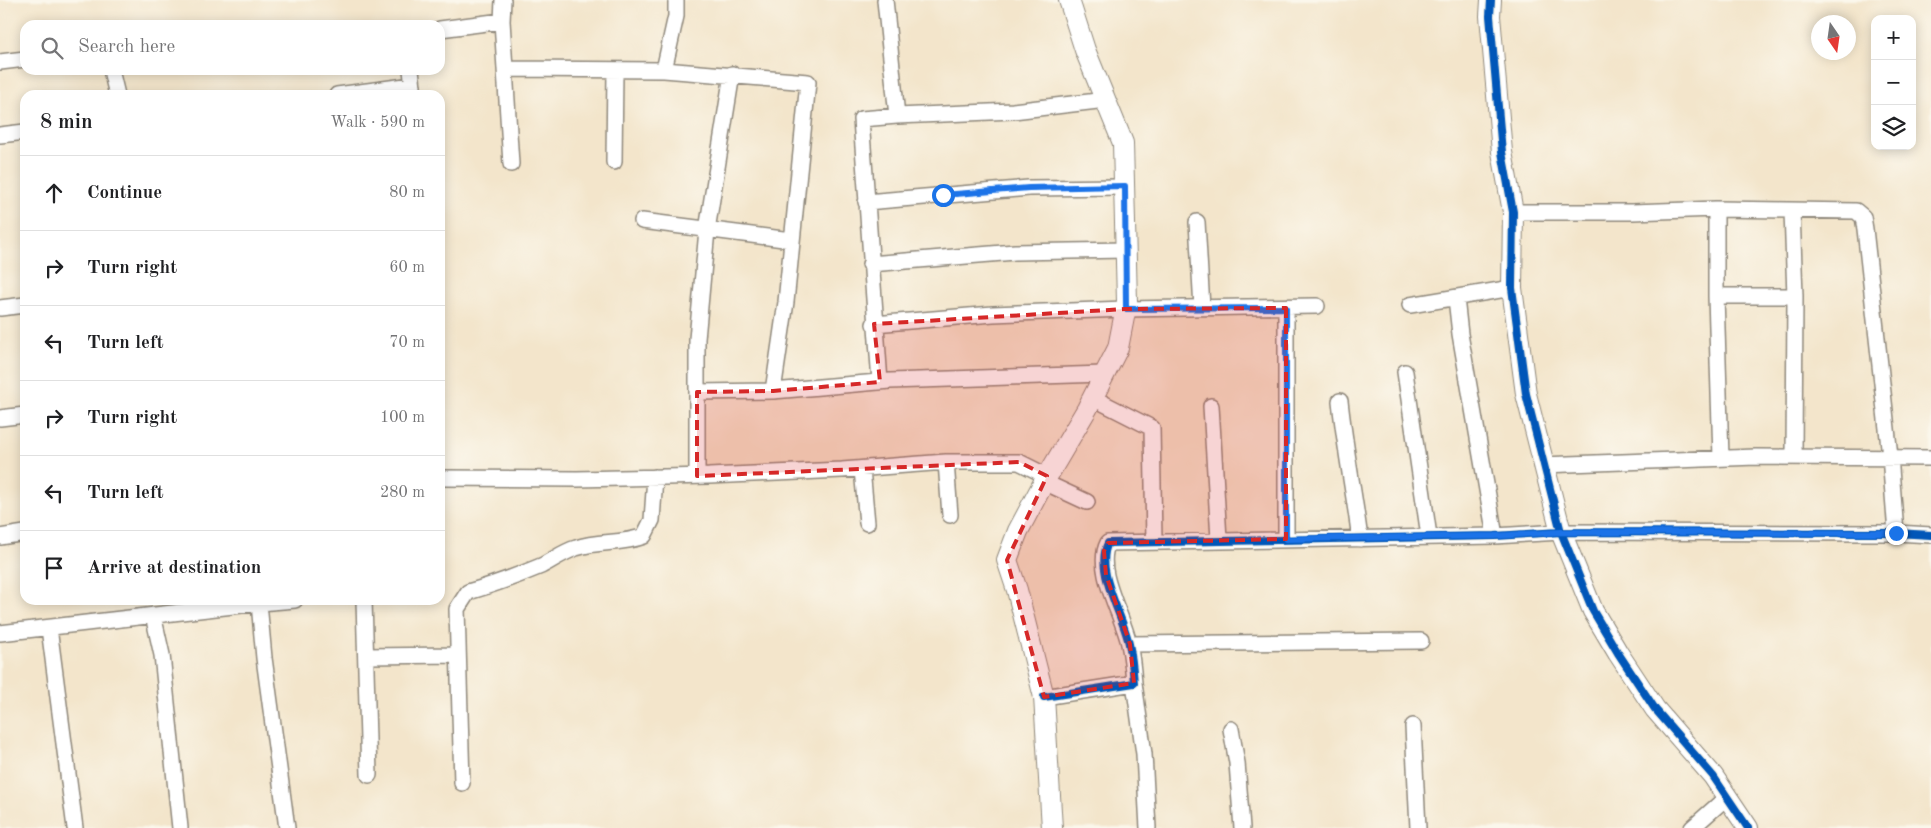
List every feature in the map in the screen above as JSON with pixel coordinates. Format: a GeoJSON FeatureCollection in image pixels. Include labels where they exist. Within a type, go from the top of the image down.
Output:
{"type":"FeatureCollection","features":[{"type":"Feature","properties":{"kind":"street"},"geometry":{"type":"LineString","coordinates":[[503,0],[502,21],[511,164]]}},
{"type":"Feature","properties":{"kind":"street"},"geometry":{"type":"LineString","coordinates":[[664,70],[676,16],[676,0]]}},
{"type":"Feature","properties":{"kind":"street"},"geometry":{"type":"LineString","coordinates":[[885,0],[897,116]]}},
{"type":"Feature","properties":{"kind":"street"},"geometry":{"type":"LineString","coordinates":[[1052,828],[1044,698],[1018,590],[1007,560],[1018,531],[1093,398],[1118,348],[1126,309],[1123,143],[1085,50],[1069,0]]}},
{"type":"Feature","properties":{"kind":"street"},"geometry":{"type":"LineString","coordinates":[[1491,0],[1502,152],[1513,212],[1512,288],[1526,394],[1542,465],[1561,532],[1593,611],[1618,653],[1655,709],[1713,776],[1748,828]]}},
{"type":"Feature","properties":{"kind":"street"},"geometry":{"type":"LineString","coordinates":[[445,28],[502,21]]}},
{"type":"Feature","properties":{"kind":"street"},"geometry":{"type":"LineString","coordinates":[[0,62],[20,60]]}},
{"type":"Feature","properties":{"kind":"street"},"geometry":{"type":"LineString","coordinates":[[505,69],[664,70],[732,74],[808,82],[786,302],[773,392]]}},
{"type":"Feature","properties":{"kind":"street"},"geometry":{"type":"LineString","coordinates":[[614,162],[615,70]]}},
{"type":"Feature","properties":{"kind":"street"},"geometry":{"type":"LineString","coordinates":[[697,476],[697,339],[707,230],[732,74]]}},
{"type":"Feature","properties":{"kind":"street"},"geometry":{"type":"LineString","coordinates":[[113,75],[116,90]]}},
{"type":"Feature","properties":{"kind":"street"},"geometry":{"type":"LineString","coordinates":[[412,75],[413,90]]}},
{"type":"Feature","properties":{"kind":"street"},"geometry":{"type":"LineString","coordinates":[[880,382],[874,324],[861,119],[1013,111],[1106,100]]}},
{"type":"Feature","properties":{"kind":"street"},"geometry":{"type":"LineString","coordinates":[[0,135],[20,134]]}},
{"type":"Feature","properties":{"kind":"street"},"geometry":{"type":"LineString","coordinates":[[866,202],[1029,188],[1125,186]]}},
{"type":"Feature","properties":{"kind":"street"},"geometry":{"type":"LineString","coordinates":[[1513,212],[1632,212],[1716,209],[1792,211],[1841,209],[1856,211],[1863,217],[1890,456],[1896,533]]}},
{"type":"Feature","properties":{"kind":"street"},"geometry":{"type":"LineString","coordinates":[[1716,209],[1716,296],[1721,458]]}},
{"type":"Feature","properties":{"kind":"street"},"geometry":{"type":"LineString","coordinates":[[1792,211],[1795,296],[1794,457]]}},
{"type":"Feature","properties":{"kind":"street"},"geometry":{"type":"LineString","coordinates":[[642,221],[791,240]]}},
{"type":"Feature","properties":{"kind":"street"},"geometry":{"type":"LineString","coordinates":[[1196,222],[1202,308]]}},
{"type":"Feature","properties":{"kind":"street"},"geometry":{"type":"LineString","coordinates":[[870,264],[1015,252],[1126,250]]}},
{"type":"Feature","properties":{"kind":"street"},"geometry":{"type":"LineString","coordinates":[[1410,305],[1512,288]]}},
{"type":"Feature","properties":{"kind":"street"},"geometry":{"type":"LineString","coordinates":[[1716,296],[1795,296]]}},
{"type":"Feature","properties":{"kind":"street"},"geometry":{"type":"LineString","coordinates":[[1456,298],[1495,536]]}},
{"type":"Feature","properties":{"kind":"street"},"geometry":{"type":"LineString","coordinates":[[0,308],[20,306]]}},
{"type":"Feature","properties":{"kind":"street"},"geometry":{"type":"LineString","coordinates":[[874,324],[993,314],[1126,309],[1286,308],[1317,306]]}},
{"type":"Feature","properties":{"kind":"street"},"geometry":{"type":"LineString","coordinates":[[1286,308],[1286,539]]}},
{"type":"Feature","properties":{"kind":"street"},"geometry":{"type":"LineString","coordinates":[[1404,372],[1429,536]]}},
{"type":"Feature","properties":{"kind":"street"},"geometry":{"type":"LineString","coordinates":[[697,392],[773,392],[880,382],[1104,374]]}},
{"type":"Feature","properties":{"kind":"street"},"geometry":{"type":"LineString","coordinates":[[1093,398],[1152,428],[1154,541]]}},
{"type":"Feature","properties":{"kind":"street"},"geometry":{"type":"LineString","coordinates":[[1340,402],[1345,449],[1351,472],[1360,539]]}},
{"type":"Feature","properties":{"kind":"street"},"geometry":{"type":"LineString","coordinates":[[1211,406],[1219,539]]}},
{"type":"Feature","properties":{"kind":"street"},"geometry":{"type":"LineString","coordinates":[[0,418],[20,416]]}},
{"type":"Feature","properties":{"kind":"street"},"geometry":{"type":"LineString","coordinates":[[1542,465],[1721,458],[1890,456],[1931,458]]}},
{"type":"Feature","properties":{"kind":"street"},"geometry":{"type":"LineString","coordinates":[[946,462],[950,515]]}},
{"type":"Feature","properties":{"kind":"street"},"geometry":{"type":"LineString","coordinates":[[445,478],[697,476],[862,469],[946,462],[1019,462],[1087,502]]}},
{"type":"Feature","properties":{"kind":"street"},"geometry":{"type":"LineString","coordinates":[[862,469],[867,523]]}},
{"type":"Feature","properties":{"kind":"street"},"geometry":{"type":"LineString","coordinates":[[462,783],[457,609],[468,592],[498,584],[543,565],[574,548],[601,542],[626,542],[644,536],[652,520],[656,477]]}},
{"type":"Feature","properties":{"kind":"street"},"geometry":{"type":"LineString","coordinates":[[1148,828],[1144,754],[1130,644],[1106,575],[1104,551],[1108,542],[1219,539],[1360,539],[1495,536],[1561,532],[1896,533],[1931,535]]}},
{"type":"Feature","properties":{"kind":"street"},"geometry":{"type":"LineString","coordinates":[[0,537],[20,534]]}},
{"type":"Feature","properties":{"kind":"street"},"geometry":{"type":"LineString","coordinates":[[0,633],[241,605]]}},
{"type":"Feature","properties":{"kind":"street"},"geometry":{"type":"LineString","coordinates":[[259,605],[264,658],[287,828]]}},
{"type":"Feature","properties":{"kind":"street"},"geometry":{"type":"LineString","coordinates":[[364,605],[369,775]]}},
{"type":"Feature","properties":{"kind":"street"},"geometry":{"type":"LineString","coordinates":[[153,615],[162,655],[180,828]]}},
{"type":"Feature","properties":{"kind":"street"},"geometry":{"type":"LineString","coordinates":[[49,628],[75,828]]}},
{"type":"Feature","properties":{"kind":"street"},"geometry":{"type":"LineString","coordinates":[[1130,644],[1421,641]]}},
{"type":"Feature","properties":{"kind":"street"},"geometry":{"type":"LineString","coordinates":[[366,656],[457,655]]}},
{"type":"Feature","properties":{"kind":"street"},"geometry":{"type":"LineString","coordinates":[[1044,698],[1134,683]]}},
{"type":"Feature","properties":{"kind":"street"},"geometry":{"type":"LineString","coordinates":[[1413,726],[1418,828]]}},
{"type":"Feature","properties":{"kind":"street"},"geometry":{"type":"LineString","coordinates":[[1231,729],[1237,763],[1242,828]]}},
{"type":"Feature","properties":{"kind":"street"},"geometry":{"type":"LineString","coordinates":[[1692,828],[1727,797]]}},
{"type":"Feature","properties":{"kind":"highlighted area"},"geometry":{"type":"Polygon","coordinates":[[[1286,308],[1286,539],[1108,543],[1104,551],[1106,575],[1130,644],[1134,683],[1044,697],[1007,560],[1047,476],[1019,462],[697,476],[697,392],[773,391],[880,382],[874,324],[1125,309],[1286,308]]]}},
{"type":"Feature","properties":{"kind":"cycle path"},"geometry":{"type":"LineString","coordinates":[[1491,0],[1490,16],[1502,152],[1513,212],[1512,288],[1526,394],[1561,532],[1593,611],[1618,653],[1655,709],[1713,776],[1748,828]]}},
{"type":"Feature","properties":{"kind":"cycle path"},"geometry":{"type":"LineString","coordinates":[[1044,697],[1134,683],[1132,659],[1126,632],[1107,579],[1105,554],[1108,543],[1495,536],[1561,532],[1896,533],[1931,535]]}},
{"type":"Feature","properties":{"kind":"route"},"geometry":{"type":"LineString","coordinates":[[943,195],[1029,188],[1125,186],[1126,309],[1286,308],[1286,539],[1495,536],[1561,532],[1896,533]]}}]}
